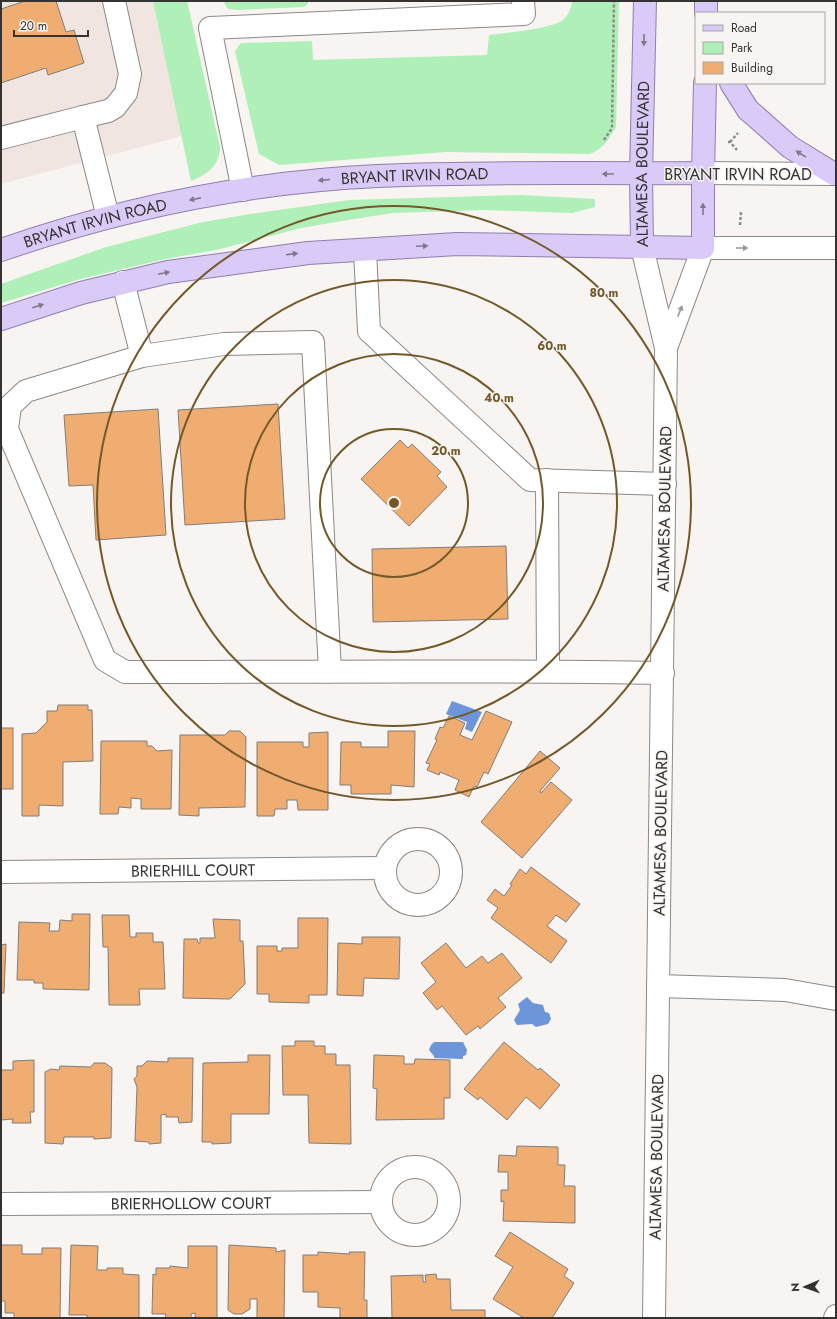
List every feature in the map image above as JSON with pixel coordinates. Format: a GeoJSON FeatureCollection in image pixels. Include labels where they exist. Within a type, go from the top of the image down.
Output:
{"type":"FeatureCollection","features":[{"type":"Feature","properties":{"kind":"main road","name":"ALTAMESA BOULEVARD"},"geometry":{"type":"LineString","coordinates":[[642,247],[641,174],[645,1]]}},
{"type":"Feature","properties":{"kind":"main road"},"geometry":{"type":"LineString","coordinates":[[706,1],[706,12]]}},
{"type":"Feature","properties":{"kind":"main road","name":"ALTAMESA BOULEVARD"},"geometry":{"type":"LineString","coordinates":[[704,248],[703,174],[705,84]]}},
{"type":"Feature","properties":{"kind":"main road"},"geometry":{"type":"LineString","coordinates":[[732,84],[748,110],[790,147],[835,174]]}},
{"type":"Feature","properties":{"kind":"main road","name":"BRYANT IRVIN ROAD"},"geometry":{"type":"LineString","coordinates":[[1,250],[108,217],[243,190],[377,176],[703,174]]}},
{"type":"Feature","properties":{"kind":"main road"},"geometry":{"type":"LineString","coordinates":[[1,319],[49,303],[123,282],[211,265],[308,253],[457,244],[704,248]]}},
{"type":"Feature","properties":{"kind":"street"},"geometry":{"type":"LineString","coordinates":[[1,138],[108,111],[115,107],[126,93],[130,74],[114,1]]}},
{"type":"Feature","properties":{"kind":"street"},"geometry":{"type":"LineString","coordinates":[[243,190],[210,28],[524,14],[523,1]]}},
{"type":"Feature","properties":{"kind":"street"},"geometry":{"type":"LineString","coordinates":[[82,117],[108,217]]}},
{"type":"Feature","properties":{"kind":"street","name":"BRYANT IRVIN ROAD"},"geometry":{"type":"LineString","coordinates":[[703,174],[835,174]]}},
{"type":"Feature","properties":{"kind":"street","name":"ALTAMESA BOULEVARD"},"geometry":{"type":"LineString","coordinates":[[642,247],[666,348],[654,1318]]}},
{"type":"Feature","properties":{"kind":"street"},"geometry":{"type":"LineString","coordinates":[[704,248],[836,248]]}},
{"type":"Feature","properties":{"kind":"street","name":"ALTAMESA BOULEVARD"},"geometry":{"type":"LineString","coordinates":[[666,348],[704,248]]}},
{"type":"Feature","properties":{"kind":"street"},"geometry":{"type":"LineString","coordinates":[[365,250],[369,331],[530,480],[665,484]]}},
{"type":"Feature","properties":{"kind":"street"},"geometry":{"type":"LineString","coordinates":[[123,282],[142,356]]}},
{"type":"Feature","properties":{"kind":"street"},"geometry":{"type":"LineString","coordinates":[[330,672],[313,342],[224,344],[142,356],[26,391],[10,406],[7,428],[105,660],[125,672],[330,672],[548,671],[663,673]]}},
{"type":"Feature","properties":{"kind":"street"},"geometry":{"type":"LineString","coordinates":[[547,480],[548,671]]}},
{"type":"Feature","properties":{"kind":"street","name":"BRIERHILL COURT"},"geometry":{"type":"LineString","coordinates":[[1,872],[384,868]]}},
{"type":"Feature","properties":{"kind":"street"},"geometry":{"type":"LineString","coordinates":[[658,986],[785,990],[836,999]]}},
{"type":"Feature","properties":{"kind":"street","name":"BRIERHOLLOW COURT"},"geometry":{"type":"LineString","coordinates":[[1,1204],[381,1202]]}},
{"type":"Feature","properties":{"kind":"path"},"geometry":{"type":"LineString","coordinates":[[604,140],[612,128],[614,1]]}},
{"type":"Feature","properties":{"kind":"path"},"geometry":{"type":"LineString","coordinates":[[740,229],[741,212]]}},
{"type":"Feature","properties":{"kind":"shaded area"},"geometry":{"type":"Polygon","coordinates":[[[1,1],[153,1],[182,136],[1,184],[1,1]]]}},
{"type":"Feature","properties":{"kind":"green space"},"geometry":{"type":"Polygon","coordinates":[[[153,1],[187,1],[220,147],[219,154],[212,168],[203,175],[191,181],[153,1]]]}},
{"type":"Feature","properties":{"kind":"green space"},"geometry":{"type":"Polygon","coordinates":[[[223,1],[308,1],[308,4],[304,7],[238,10],[228,9],[223,1]]]}},
{"type":"Feature","properties":{"kind":"green space"},"geometry":{"type":"Polygon","coordinates":[[[572,1],[619,1],[616,127],[611,136],[595,152],[590,154],[446,152],[279,165],[259,154],[235,51],[241,43],[312,41],[313,60],[487,55],[489,35],[528,30],[557,23],[567,16],[572,1]]]}},
{"type":"Feature","properties":{"kind":"green space"},"geometry":{"type":"Polygon","coordinates":[[[520,195],[595,199],[595,207],[572,213],[484,210],[393,213],[348,220],[301,228],[216,250],[165,259],[77,280],[1,303],[1,284],[106,247],[203,222],[349,200],[520,195]]]}},
{"type":"Feature","properties":{"kind":"water"},"geometry":{"type":"Polygon","coordinates":[[[452,701],[482,712],[472,732],[465,729],[467,722],[446,714],[452,701]]]}},
{"type":"Feature","properties":{"kind":"water"},"geometry":{"type":"Polygon","coordinates":[[[527,997],[533,1003],[543,1005],[545,1012],[549,1013],[551,1019],[548,1024],[536,1027],[532,1024],[517,1025],[514,1020],[520,1010],[518,1004],[527,997]]]}},
{"type":"Feature","properties":{"kind":"water"},"geometry":{"type":"Polygon","coordinates":[[[434,1042],[463,1042],[467,1050],[466,1055],[463,1056],[463,1059],[434,1058],[429,1050],[434,1042]]]}},
{"type":"Feature","properties":{"kind":"building"},"geometry":{"type":"Polygon","coordinates":[[[25,1],[56,1],[66,32],[74,30],[84,63],[48,75],[46,68],[1,83],[1,9],[25,1]]]}},
{"type":"Feature","properties":{"kind":"building"},"geometry":{"type":"Polygon","coordinates":[[[278,404],[285,519],[185,525],[178,410],[278,404]]]}},
{"type":"Feature","properties":{"kind":"building"},"geometry":{"type":"Polygon","coordinates":[[[158,409],[166,535],[96,540],[93,485],[69,486],[64,415],[158,409]]]}},
{"type":"Feature","properties":{"kind":"building"},"geometry":{"type":"Polygon","coordinates":[[[400,440],[408,448],[412,444],[441,472],[437,476],[447,487],[409,526],[361,479],[400,440]]]}},
{"type":"Feature","properties":{"kind":"building"},"geometry":{"type":"Polygon","coordinates":[[[506,546],[508,619],[373,622],[372,549],[506,546]]]}},
{"type":"Feature","properties":{"kind":"building"},"geometry":{"type":"Polygon","coordinates":[[[58,705],[88,705],[88,710],[92,710],[93,761],[63,762],[63,806],[39,805],[39,816],[22,816],[22,734],[36,733],[47,722],[47,711],[57,711],[58,705]]]}},
{"type":"Feature","properties":{"kind":"building"},"geometry":{"type":"Polygon","coordinates":[[[486,711],[512,722],[488,774],[484,772],[477,787],[474,786],[469,797],[455,790],[459,780],[440,772],[439,775],[427,770],[430,764],[426,763],[437,740],[435,739],[440,727],[443,728],[449,716],[465,723],[460,735],[472,740],[486,711]]]}},
{"type":"Feature","properties":{"kind":"building"},"geometry":{"type":"Polygon","coordinates":[[[1,728],[13,728],[13,789],[1,789],[1,728]]]}},
{"type":"Feature","properties":{"kind":"building"},"geometry":{"type":"Polygon","coordinates":[[[229,731],[240,731],[246,737],[245,807],[199,808],[199,816],[179,815],[180,735],[225,735],[229,731]]]}},
{"type":"Feature","properties":{"kind":"building"},"geometry":{"type":"Polygon","coordinates":[[[388,731],[415,731],[414,787],[391,785],[391,794],[351,794],[351,785],[340,785],[341,742],[361,742],[361,747],[388,747],[388,731]]]}},
{"type":"Feature","properties":{"kind":"building"},"geometry":{"type":"Polygon","coordinates":[[[328,732],[328,810],[298,810],[297,800],[287,800],[287,809],[275,809],[274,816],[257,816],[257,742],[303,742],[303,747],[309,747],[309,733],[328,732]]]}},
{"type":"Feature","properties":{"kind":"building"},"geometry":{"type":"Polygon","coordinates":[[[101,741],[147,741],[147,746],[152,746],[157,751],[172,750],[171,809],[141,809],[141,799],[131,798],[131,808],[119,807],[118,814],[100,814],[101,741]]]}},
{"type":"Feature","properties":{"kind":"building"},"geometry":{"type":"Polygon","coordinates":[[[540,751],[560,768],[540,791],[541,793],[551,782],[572,800],[522,858],[481,822],[540,751]]]}},
{"type":"Feature","properties":{"kind":"building"},"geometry":{"type":"Polygon","coordinates":[[[531,867],[580,904],[566,922],[556,915],[547,926],[567,941],[551,963],[491,918],[498,908],[487,900],[495,889],[504,896],[512,885],[510,884],[520,869],[526,874],[531,867]]]}},
{"type":"Feature","properties":{"kind":"building"},"geometry":{"type":"Polygon","coordinates":[[[72,914],[90,914],[89,990],[43,989],[43,983],[34,983],[34,980],[17,980],[19,922],[50,923],[49,931],[59,931],[60,920],[72,921],[72,914]]]}},
{"type":"Feature","properties":{"kind":"building"},"geometry":{"type":"Polygon","coordinates":[[[102,915],[129,915],[130,937],[136,937],[136,933],[153,933],[153,942],[163,942],[165,989],[139,989],[140,1005],[109,1005],[108,947],[103,947],[102,915]]]}},
{"type":"Feature","properties":{"kind":"building"},"geometry":{"type":"Polygon","coordinates":[[[298,918],[328,918],[327,995],[309,995],[309,1003],[269,1002],[269,994],[257,994],[257,946],[277,946],[277,951],[282,951],[282,948],[298,948],[298,918]]]}},
{"type":"Feature","properties":{"kind":"building"},"geometry":{"type":"Polygon","coordinates":[[[213,919],[240,920],[240,941],[243,941],[245,984],[230,999],[183,998],[184,939],[197,939],[198,943],[200,943],[200,938],[215,938],[213,919]]]}},
{"type":"Feature","properties":{"kind":"building"},"geometry":{"type":"Polygon","coordinates":[[[362,937],[400,937],[399,979],[364,978],[363,996],[337,995],[338,943],[362,944],[362,937]]]}},
{"type":"Feature","properties":{"kind":"building"},"geometry":{"type":"Polygon","coordinates":[[[446,943],[466,968],[482,956],[488,963],[502,953],[522,978],[498,998],[506,1007],[480,1029],[478,1026],[466,1035],[442,1006],[437,1010],[423,993],[436,982],[421,963],[446,943]]]}},
{"type":"Feature","properties":{"kind":"building"},"geometry":{"type":"Polygon","coordinates":[[[6,944],[4,993],[1,993],[1,945],[6,944]]]}},
{"type":"Feature","properties":{"kind":"building"},"geometry":{"type":"Polygon","coordinates":[[[295,1041],[314,1041],[314,1046],[325,1046],[325,1054],[336,1054],[336,1065],[350,1065],[351,1144],[309,1143],[308,1095],[283,1095],[282,1046],[295,1046],[295,1041]]]}},
{"type":"Feature","properties":{"kind":"building"},"geometry":{"type":"Polygon","coordinates":[[[504,1042],[538,1070],[540,1068],[560,1085],[540,1109],[526,1097],[507,1120],[480,1097],[478,1100],[464,1089],[504,1042]]]}},
{"type":"Feature","properties":{"kind":"building"},"geometry":{"type":"Polygon","coordinates":[[[248,1055],[270,1055],[269,1114],[231,1114],[231,1143],[212,1144],[212,1142],[202,1142],[203,1063],[248,1062],[248,1055]]]}},
{"type":"Feature","properties":{"kind":"building"},"geometry":{"type":"Polygon","coordinates":[[[374,1055],[404,1056],[404,1064],[414,1064],[415,1059],[450,1060],[450,1098],[444,1098],[444,1119],[376,1120],[377,1089],[373,1088],[374,1055]]]}},
{"type":"Feature","properties":{"kind":"building"},"geometry":{"type":"Polygon","coordinates":[[[168,1058],[193,1058],[192,1122],[179,1123],[178,1117],[166,1117],[166,1114],[161,1115],[161,1143],[149,1144],[149,1142],[135,1141],[137,1087],[134,1079],[137,1076],[137,1066],[142,1066],[147,1061],[168,1062],[168,1058]]]}},
{"type":"Feature","properties":{"kind":"building"},"geometry":{"type":"Polygon","coordinates":[[[34,1060],[34,1112],[30,1112],[31,1123],[12,1123],[13,1119],[1,1120],[1,1070],[13,1070],[13,1061],[34,1060]]]}},
{"type":"Feature","properties":{"kind":"building"},"geometry":{"type":"Polygon","coordinates":[[[94,1063],[105,1063],[112,1068],[111,1138],[94,1139],[94,1137],[64,1137],[63,1144],[45,1143],[45,1072],[51,1069],[59,1070],[60,1066],[91,1067],[94,1063]]]}},
{"type":"Feature","properties":{"kind":"building"},"geometry":{"type":"Polygon","coordinates":[[[517,1146],[558,1147],[558,1165],[565,1165],[564,1186],[575,1186],[575,1223],[503,1221],[504,1201],[501,1202],[501,1190],[508,1190],[508,1172],[498,1172],[499,1155],[516,1156],[517,1146]]]}},
{"type":"Feature","properties":{"kind":"building"},"geometry":{"type":"Polygon","coordinates":[[[510,1232],[568,1269],[564,1276],[574,1283],[552,1318],[524,1318],[493,1299],[513,1267],[495,1256],[510,1232]]]}},
{"type":"Feature","properties":{"kind":"building"},"geometry":{"type":"Polygon","coordinates":[[[1,1245],[22,1245],[22,1254],[42,1254],[42,1248],[61,1248],[60,1318],[14,1318],[14,1313],[5,1313],[5,1301],[1,1301],[1,1245]]]}},
{"type":"Feature","properties":{"kind":"building"},"geometry":{"type":"Polygon","coordinates":[[[71,1245],[98,1246],[97,1270],[107,1270],[107,1268],[123,1268],[123,1274],[139,1275],[139,1318],[87,1318],[87,1315],[69,1315],[71,1245]]]}},
{"type":"Feature","properties":{"kind":"building"},"geometry":{"type":"Polygon","coordinates":[[[229,1245],[276,1248],[276,1252],[285,1250],[284,1318],[257,1318],[257,1299],[250,1299],[250,1309],[242,1314],[234,1314],[228,1310],[229,1245]]]}},
{"type":"Feature","properties":{"kind":"building"},"geometry":{"type":"Polygon","coordinates":[[[188,1246],[217,1246],[217,1318],[195,1318],[195,1313],[191,1314],[191,1318],[165,1318],[166,1314],[152,1314],[153,1274],[156,1275],[156,1268],[170,1268],[170,1266],[188,1268],[188,1246]]]}},
{"type":"Feature","properties":{"kind":"building"},"geometry":{"type":"Polygon","coordinates":[[[318,1252],[350,1254],[349,1252],[365,1252],[364,1300],[367,1300],[367,1318],[340,1318],[340,1308],[318,1307],[318,1292],[303,1292],[303,1255],[318,1255],[318,1252]]]}},
{"type":"Feature","properties":{"kind":"building"},"geometry":{"type":"Polygon","coordinates":[[[436,1274],[437,1279],[450,1279],[451,1310],[485,1310],[485,1318],[392,1318],[391,1276],[423,1275],[423,1282],[426,1282],[425,1275],[436,1274]]]}}]}
